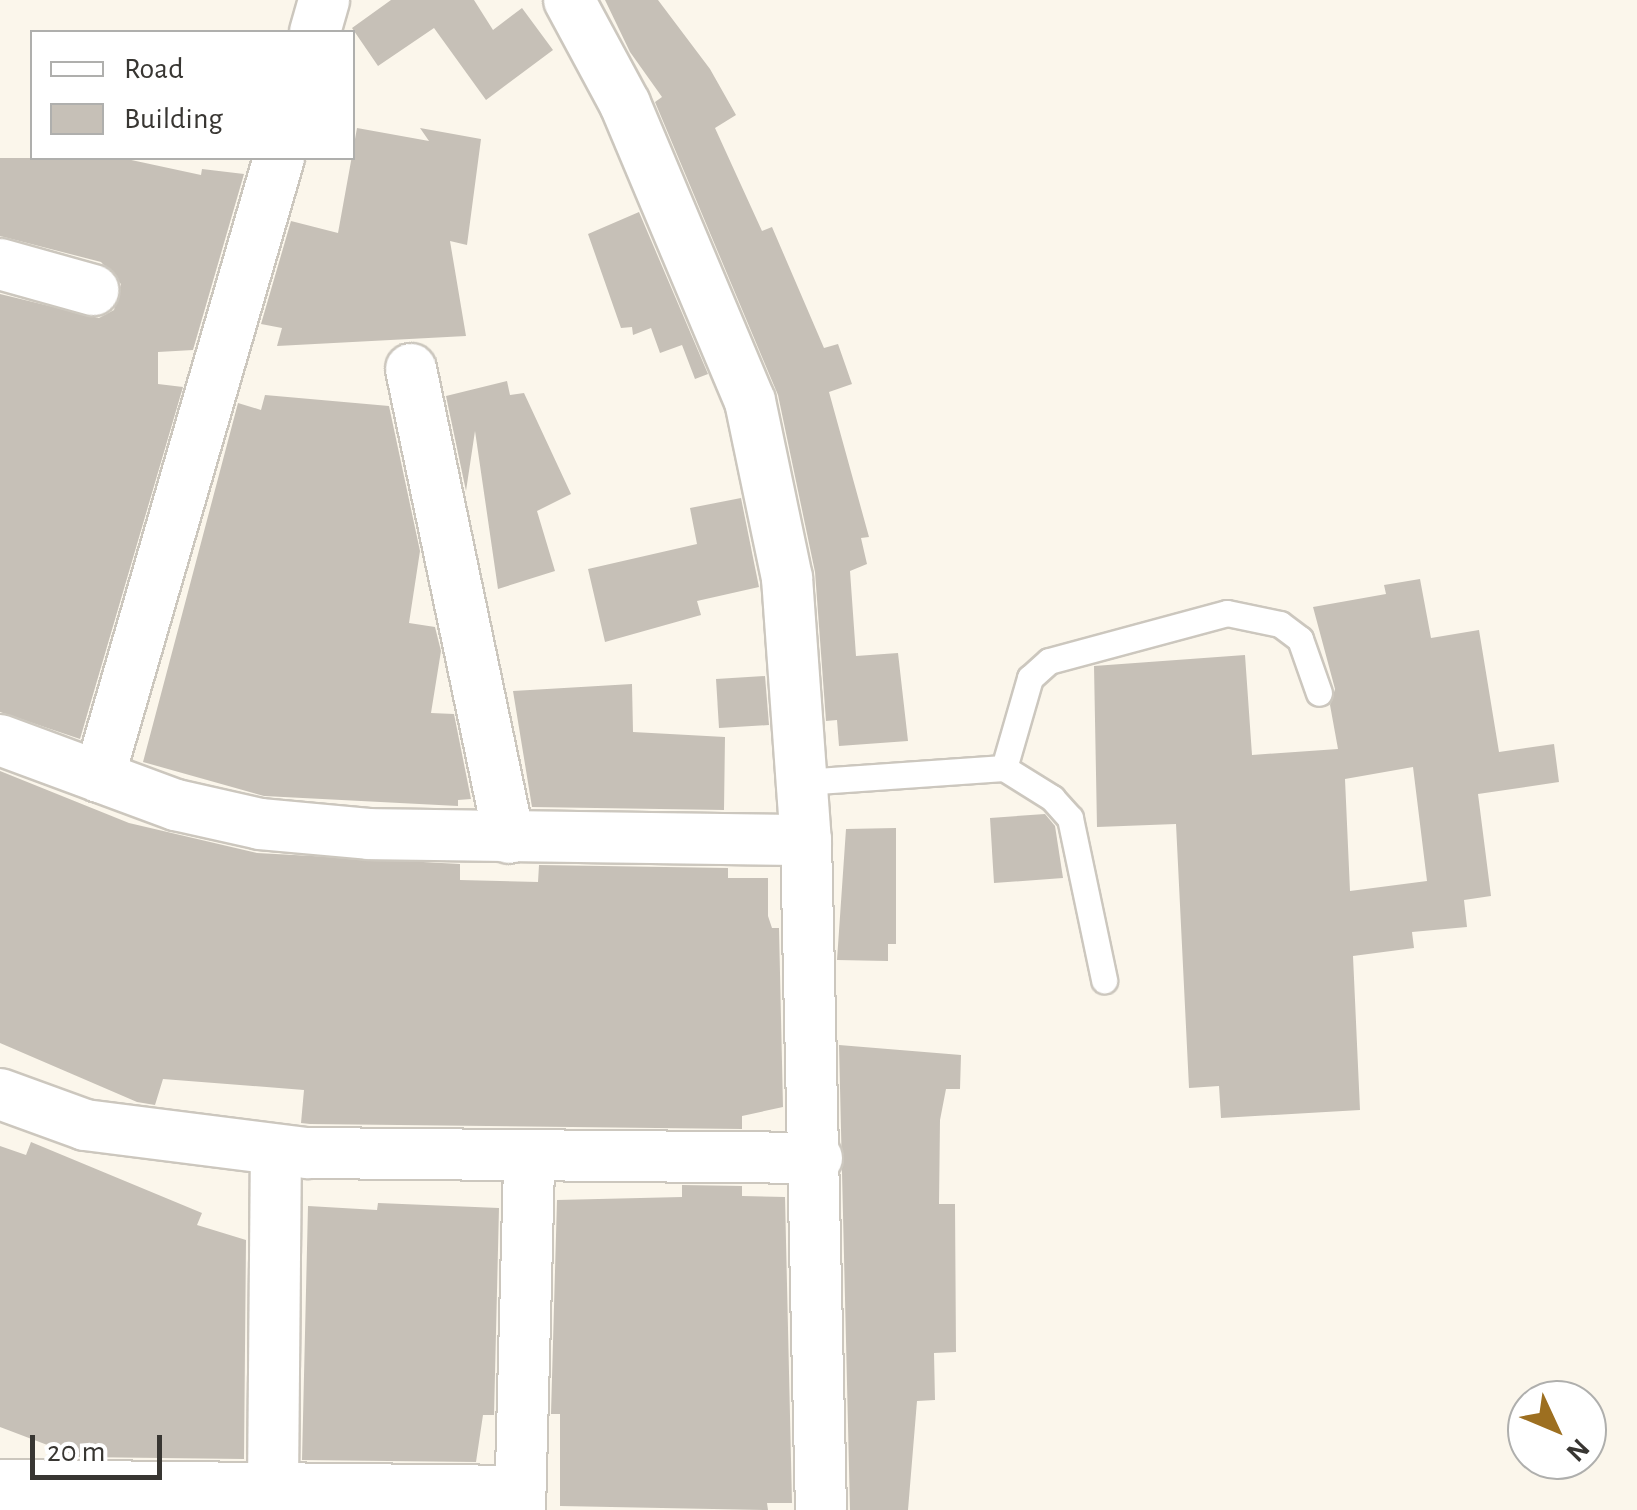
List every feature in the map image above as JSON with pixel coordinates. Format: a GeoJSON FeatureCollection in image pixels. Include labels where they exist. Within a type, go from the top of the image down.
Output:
{"type":"FeatureCollection","features":[{"type":"Feature","properties":{"kind":"street"},"geometry":{"type":"LineString","coordinates":[[316,30],[324,0]]}},
{"type":"Feature","properties":{"kind":"street"},"geometry":{"type":"LineString","coordinates":[[568,0],[625,104],[750,401],[787,578],[804,782],[817,1158],[820,1510]]}},
{"type":"Feature","properties":{"kind":"street"},"geometry":{"type":"LineString","coordinates":[[99,777],[278,160]]}},
{"type":"Feature","properties":{"kind":"street"},"geometry":{"type":"LineString","coordinates":[[0,264],[93,290]]}},
{"type":"Feature","properties":{"kind":"street"},"geometry":{"type":"LineString","coordinates":[[411,369],[510,838]]}},
{"type":"Feature","properties":{"kind":"street"},"geometry":{"type":"LineString","coordinates":[[0,740],[176,805],[260,824],[510,838],[806,840]]}},
{"type":"Feature","properties":{"kind":"street"},"geometry":{"type":"LineString","coordinates":[[0,1094],[85,1125],[276,1150],[817,1158]]}},
{"type":"Feature","properties":{"kind":"street"},"geometry":{"type":"LineString","coordinates":[[273,1488],[276,1150]]}},
{"type":"Feature","properties":{"kind":"street"},"geometry":{"type":"LineString","coordinates":[[0,1485],[273,1488],[520,1501],[529,1155]]}},
{"type":"Feature","properties":{"kind":"lane"},"geometry":{"type":"LineString","coordinates":[[1004,768],[1030,678],[1069,650],[1226,613],[1252,615],[1300,640],[1319,693]]}},
{"type":"Feature","properties":{"kind":"lane"},"geometry":{"type":"LineString","coordinates":[[804,782],[1004,768],[1070,818],[1104,980]]}},
{"type":"Feature","properties":{"kind":"building"},"geometry":{"type":"Polygon","coordinates":[[[391,0],[474,0],[493,30],[522,8],[553,50],[486,100],[434,28],[378,66],[352,28],[391,0]]]}},
{"type":"Feature","properties":{"kind":"building"},"geometry":{"type":"Polygon","coordinates":[[[605,0],[658,0],[710,69],[736,115],[715,128],[762,231],[772,227],[824,348],[838,344],[852,384],[829,392],[869,537],[861,538],[867,564],[850,571],[856,656],[898,653],[908,741],[839,746],[837,720],[826,721],[815,572],[778,395],[655,102],[662,97],[630,52],[605,0]]]}},
{"type":"Feature","properties":{"kind":"building"},"geometry":{"type":"Polygon","coordinates":[[[357,128],[429,141],[420,128],[481,139],[467,245],[450,241],[466,336],[277,346],[282,328],[261,324],[291,221],[338,233],[351,160],[355,160],[357,128]]]}},
{"type":"Feature","properties":{"kind":"building"},"geometry":{"type":"Polygon","coordinates":[[[0,158],[131,160],[201,175],[202,169],[244,174],[193,350],[158,352],[158,384],[183,387],[80,739],[0,712],[0,294],[99,318],[114,310],[121,284],[101,262],[0,236],[0,158]]]}},
{"type":"Feature","properties":{"kind":"building"},"geometry":{"type":"Polygon","coordinates":[[[639,212],[708,374],[695,379],[682,345],[660,353],[651,328],[633,335],[632,327],[621,328],[588,234],[639,212]]]}},
{"type":"Feature","properties":{"kind":"building"},"geometry":{"type":"Polygon","coordinates":[[[507,381],[510,395],[524,393],[571,494],[537,511],[555,571],[498,589],[475,431],[466,491],[446,396],[507,381]]]}},
{"type":"Feature","properties":{"kind":"building"},"geometry":{"type":"Polygon","coordinates":[[[265,395],[389,406],[420,551],[409,623],[435,627],[441,651],[431,713],[454,714],[471,799],[458,800],[458,806],[264,796],[143,762],[238,403],[261,410],[265,395]]]}},
{"type":"Feature","properties":{"kind":"building"},"geometry":{"type":"Polygon","coordinates":[[[741,498],[759,587],[697,601],[701,615],[605,642],[588,569],[697,544],[690,508],[741,498]]]}},
{"type":"Feature","properties":{"kind":"building"},"geometry":{"type":"Polygon","coordinates":[[[1420,579],[1431,638],[1479,630],[1499,752],[1554,744],[1559,782],[1478,794],[1491,896],[1464,900],[1467,927],[1412,932],[1414,948],[1353,956],[1360,1110],[1221,1118],[1219,1086],[1189,1088],[1176,824],[1097,827],[1094,666],[1245,655],[1252,755],[1338,749],[1330,705],[1335,689],[1313,607],[1386,594],[1384,585],[1420,579]],[[1413,767],[1345,779],[1350,891],[1427,881],[1413,767]]]}},
{"type":"Feature","properties":{"kind":"building"},"geometry":{"type":"Polygon","coordinates":[[[765,676],[769,725],[719,728],[716,679],[765,676]]]}},
{"type":"Feature","properties":{"kind":"building"},"geometry":{"type":"Polygon","coordinates":[[[632,684],[633,732],[725,737],[724,810],[532,807],[513,691],[632,684]]]}},
{"type":"Feature","properties":{"kind":"building"},"geometry":{"type":"Polygon","coordinates":[[[0,771],[129,823],[257,853],[460,864],[460,880],[538,882],[539,865],[728,868],[728,878],[768,878],[768,916],[772,928],[779,928],[783,1107],[742,1116],[742,1129],[310,1124],[301,1123],[304,1090],[163,1079],[155,1105],[137,1102],[0,1043],[0,771]]]}},
{"type":"Feature","properties":{"kind":"building"},"geometry":{"type":"Polygon","coordinates":[[[1045,814],[1055,826],[1063,878],[994,883],[990,818],[1045,814]]]}},
{"type":"Feature","properties":{"kind":"building"},"geometry":{"type":"Polygon","coordinates":[[[896,828],[896,944],[888,944],[888,961],[837,960],[846,829],[896,828]]]}},
{"type":"Feature","properties":{"kind":"building"},"geometry":{"type":"Polygon","coordinates":[[[839,1045],[961,1055],[960,1089],[946,1089],[940,1120],[939,1204],[955,1204],[956,1352],[934,1353],[935,1400],[917,1401],[908,1510],[850,1510],[839,1045]]]}},
{"type":"Feature","properties":{"kind":"building"},"geometry":{"type":"Polygon","coordinates":[[[31,1142],[202,1213],[197,1225],[246,1240],[244,1459],[79,1457],[0,1427],[0,1146],[26,1155],[31,1142]]]}},
{"type":"Feature","properties":{"kind":"building"},"geometry":{"type":"Polygon","coordinates":[[[682,1185],[742,1186],[742,1196],[785,1197],[792,1503],[767,1503],[768,1510],[560,1506],[560,1414],[551,1414],[557,1200],[682,1197],[682,1185]]]}},
{"type":"Feature","properties":{"kind":"building"},"geometry":{"type":"Polygon","coordinates":[[[378,1203],[499,1208],[494,1415],[483,1415],[476,1462],[302,1460],[308,1206],[377,1210],[378,1203]]]}}]}
